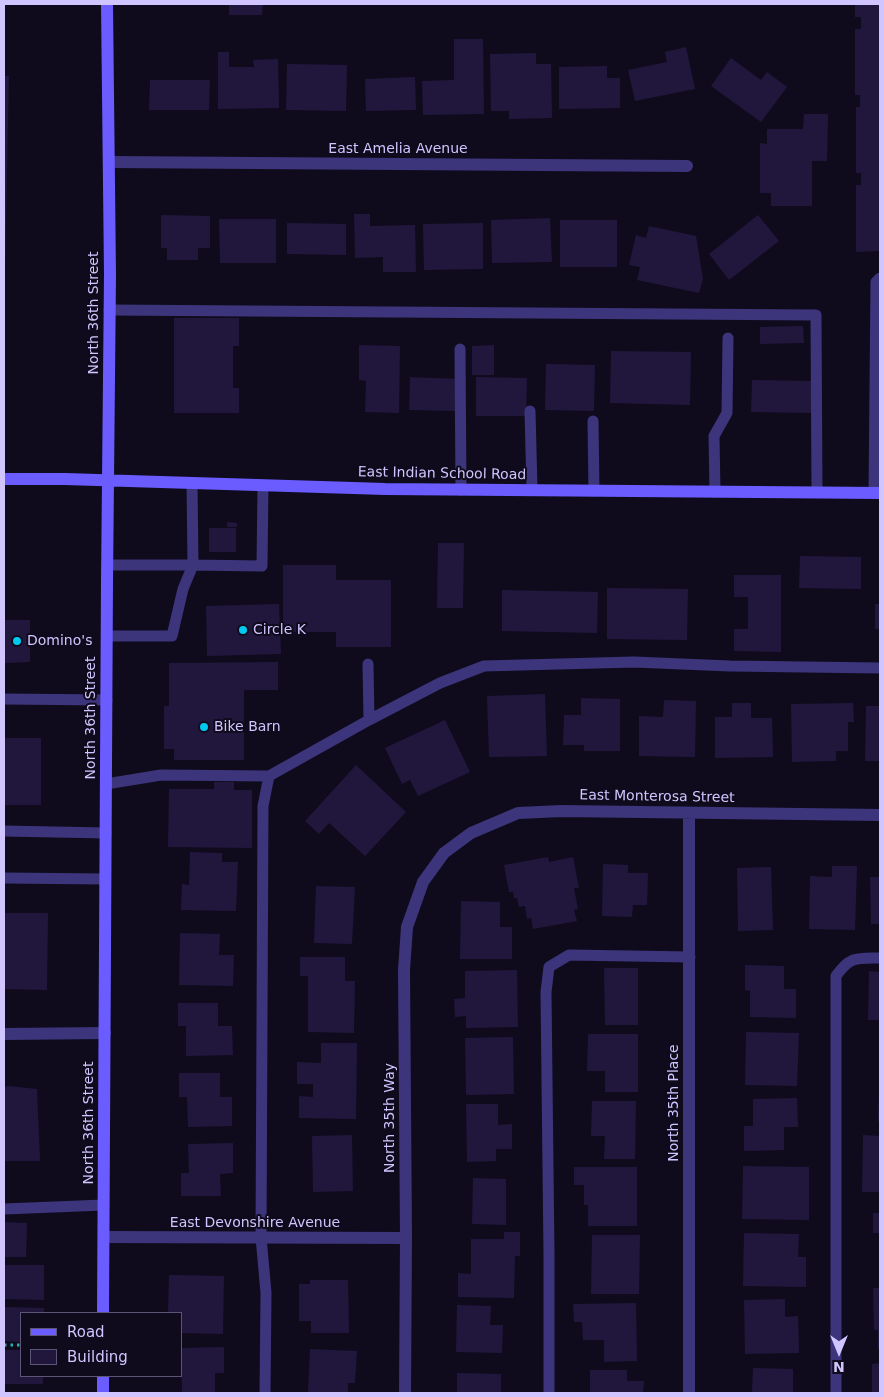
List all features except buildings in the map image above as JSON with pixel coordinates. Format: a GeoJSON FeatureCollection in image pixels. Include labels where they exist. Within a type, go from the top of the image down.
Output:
{"type":"FeatureCollection","features":[{"type":"Feature","properties":{"kind":"main road","name":"North 36th Street"},"geometry":{"type":"LineString","coordinates":[[103,1312],[109,310],[107,4]]}},
{"type":"Feature","properties":{"kind":"main road","name":"East Indian School Road"},"geometry":{"type":"LineString","coordinates":[[4,479],[461,490],[877,493]]}},
{"type":"Feature","properties":{"kind":"main road"},"geometry":{"type":"LineString","coordinates":[[103,1377],[103,1393]]}},
{"type":"Feature","properties":{"kind":"street","name":"East Amelia Avenue"},"geometry":{"type":"LineString","coordinates":[[109,162],[687,166]]}},
{"type":"Feature","properties":{"kind":"street","name":"East Monterosa Street"},"geometry":{"type":"LineString","coordinates":[[444,853],[471,833],[518,813],[562,811],[880,815]]}},
{"type":"Feature","properties":{"kind":"street","name":"North 35th Place"},"geometry":{"type":"LineString","coordinates":[[689,813],[689,1393]]}},
{"type":"Feature","properties":{"kind":"street","name":"North 35th Way"},"geometry":{"type":"LineString","coordinates":[[405,1393],[404,970],[407,927],[423,882],[444,853]]}},
{"type":"Feature","properties":{"kind":"street"},"geometry":{"type":"LineString","coordinates":[[4,1034],[105,1033]]}},
{"type":"Feature","properties":{"kind":"street","name":"East Devonshire Avenue"},"geometry":{"type":"LineString","coordinates":[[104,1237],[406,1238]]}},
{"type":"Feature","properties":{"kind":"lane"},"geometry":{"type":"LineString","coordinates":[[877,493],[876,282],[880,278]]}},
{"type":"Feature","properties":{"kind":"lane"},"geometry":{"type":"LineString","coordinates":[[109,310],[816,315],[817,492]]}},
{"type":"Feature","properties":{"kind":"lane"},"geometry":{"type":"LineString","coordinates":[[715,492],[714,436],[727,413],[728,338]]}},
{"type":"Feature","properties":{"kind":"lane"},"geometry":{"type":"LineString","coordinates":[[460,349],[461,490]]}},
{"type":"Feature","properties":{"kind":"lane"},"geometry":{"type":"LineString","coordinates":[[530,411],[532,490]]}},
{"type":"Feature","properties":{"kind":"lane"},"geometry":{"type":"LineString","coordinates":[[593,421],[594,491]]}},
{"type":"Feature","properties":{"kind":"lane"},"geometry":{"type":"LineString","coordinates":[[107,636],[172,636],[183,589],[192,565],[192,483]]}},
{"type":"Feature","properties":{"kind":"lane"},"geometry":{"type":"LineString","coordinates":[[107,565],[262,566],[263,485]]}},
{"type":"Feature","properties":{"kind":"lane"},"geometry":{"type":"LineString","coordinates":[[106,784],[161,775],[269,776],[440,683],[484,666],[634,662],[730,666],[880,668]]}},
{"type":"Feature","properties":{"kind":"lane"},"geometry":{"type":"LineString","coordinates":[[368,664],[369,720]]}},
{"type":"Feature","properties":{"kind":"lane"},"geometry":{"type":"LineString","coordinates":[[4,699],[107,700]]}},
{"type":"Feature","properties":{"kind":"lane"},"geometry":{"type":"LineString","coordinates":[[265,1393],[266,1293],[261,1237],[263,806],[269,776]]}},
{"type":"Feature","properties":{"kind":"lane"},"geometry":{"type":"LineString","coordinates":[[4,831],[106,833]]}},
{"type":"Feature","properties":{"kind":"lane"},"geometry":{"type":"LineString","coordinates":[[4,878],[105,878]]}},
{"type":"Feature","properties":{"kind":"lane"},"geometry":{"type":"LineString","coordinates":[[549,1393],[546,992],[549,967],[569,955],[690,957]]}},
{"type":"Feature","properties":{"kind":"lane"},"geometry":{"type":"LineString","coordinates":[[836,1393],[836,976],[845,964],[860,958],[880,958]]}},
{"type":"Feature","properties":{"kind":"lane"},"geometry":{"type":"LineString","coordinates":[[4,1209],[104,1205]]}},
{"type":"Feature","properties":{"kind":"path"},"geometry":{"type":"LineString","coordinates":[[4,1346],[20,1345]]}},
{"type":"Feature","properties":{"kind":"place","name":"Circle K"},"geometry":{"type":"Point","coordinates":[243,630]}},
{"type":"Feature","properties":{"kind":"place","name":"Domino's"},"geometry":{"type":"Point","coordinates":[17,641]}},
{"type":"Feature","properties":{"kind":"place","name":"Bike Barn"},"geometry":{"type":"Point","coordinates":[204,727]}}]}
